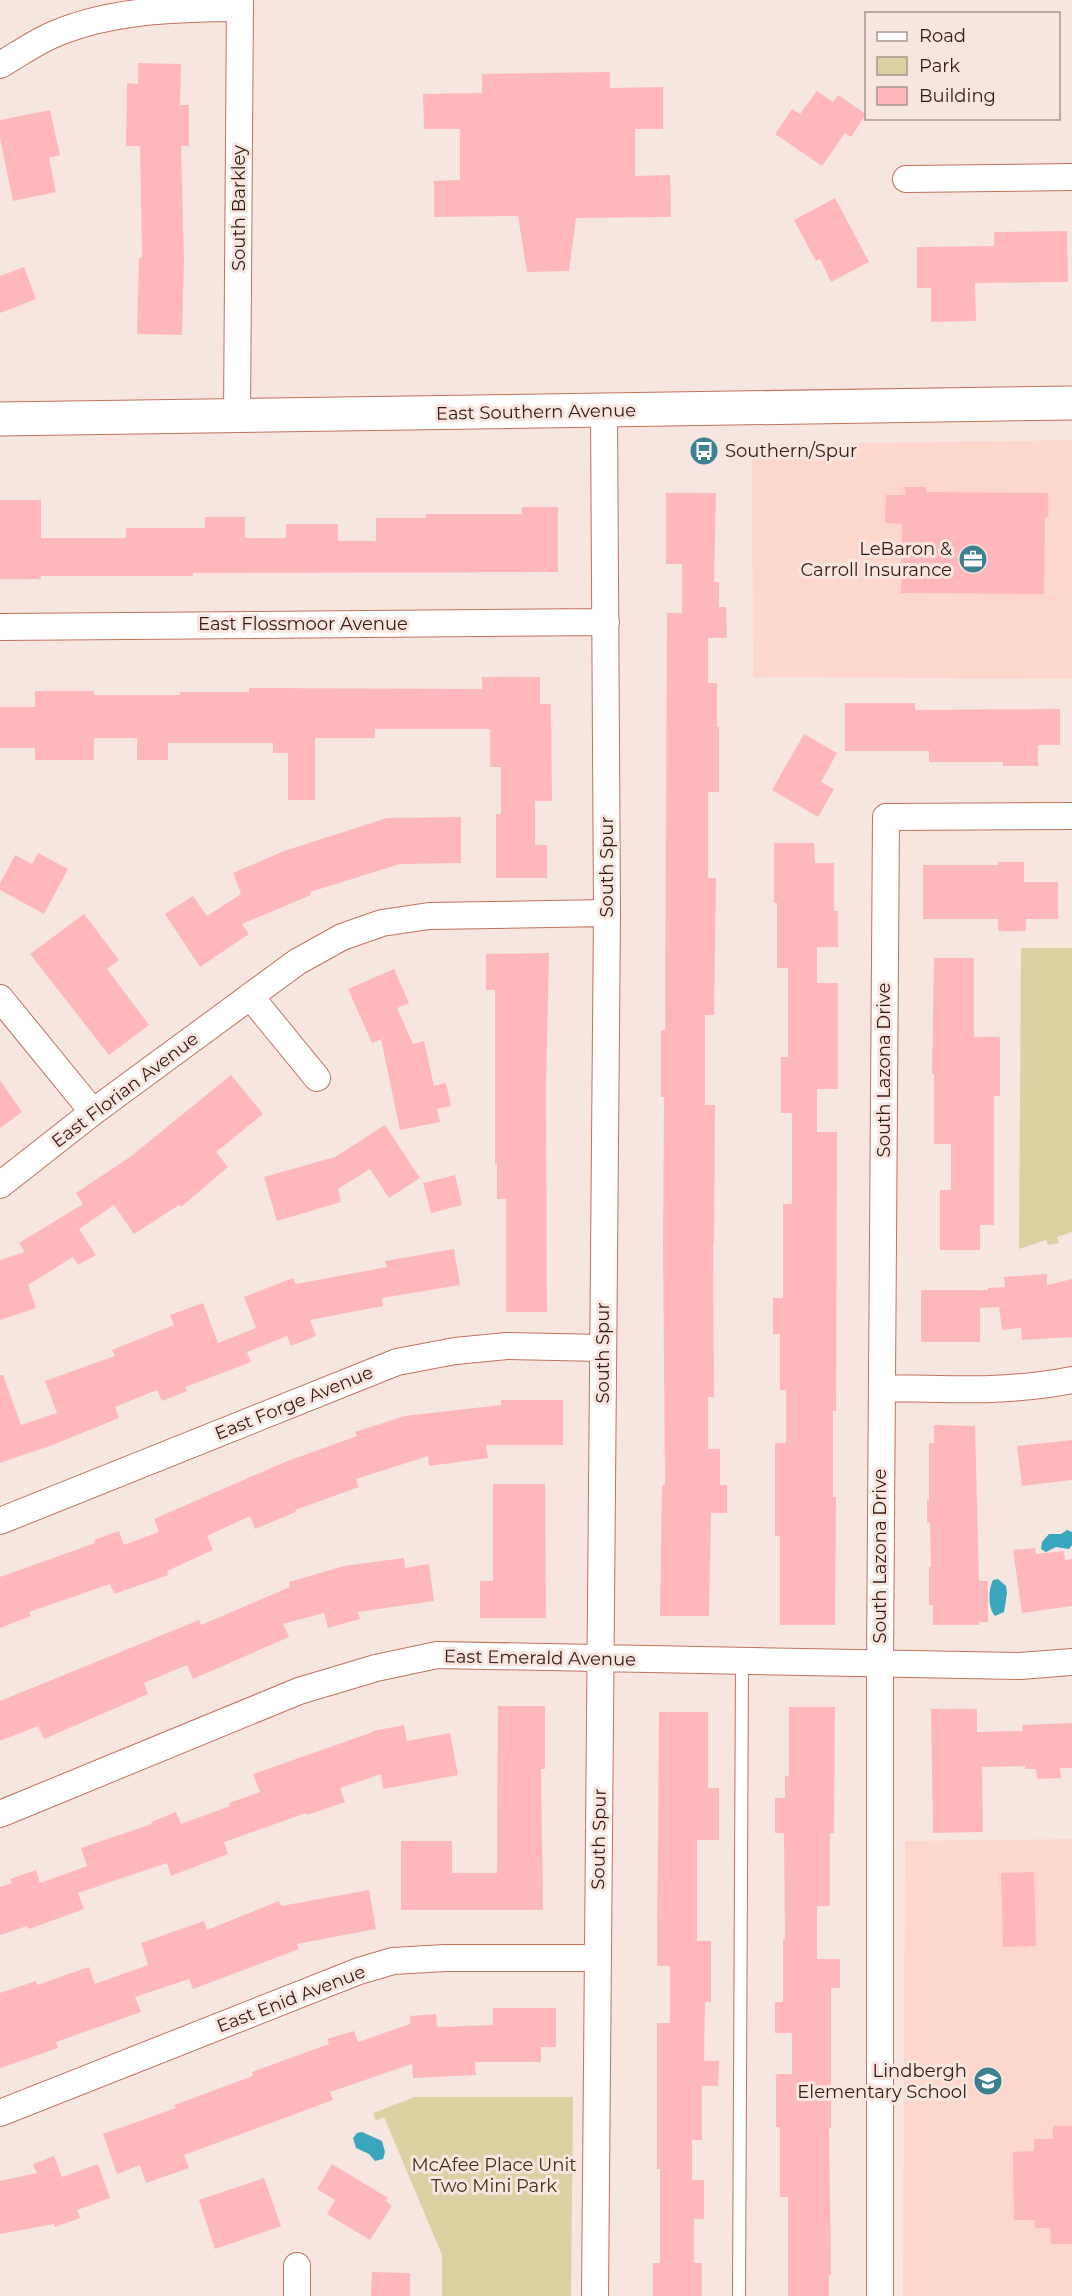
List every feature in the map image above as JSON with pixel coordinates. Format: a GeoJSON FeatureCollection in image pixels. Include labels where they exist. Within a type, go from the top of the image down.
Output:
{"type":"FeatureCollection","features":[{"type":"Feature","properties":{"kind":"main road","name":"East Southern Avenue"},"geometry":{"type":"LineString","coordinates":[[0,419],[1072,403]]}},
{"type":"Feature","properties":{"kind":"street"},"geometry":{"type":"LineString","coordinates":[[0,64],[57,33],[112,17],[240,4]]}},
{"type":"Feature","properties":{"kind":"street","name":"South Barkley"},"geometry":{"type":"LineString","coordinates":[[237,416],[240,4]]}},
{"type":"Feature","properties":{"kind":"street"},"geometry":{"type":"LineString","coordinates":[[906,179],[1072,177]]}},
{"type":"Feature","properties":{"kind":"street","name":"South Spur"},"geometry":{"type":"LineString","coordinates":[[595,2296],[602,1659],[602,1348],[608,912],[604,411]]}},
{"type":"Feature","properties":{"kind":"street","name":"East Flossmoor Avenue"},"geometry":{"type":"LineString","coordinates":[[0,627],[606,622]]}},
{"type":"Feature","properties":{"kind":"street","name":"South Lazona Drive"},"geometry":{"type":"LineString","coordinates":[[880,2296],[880,1663],[886,816],[1072,816]]}},
{"type":"Feature","properties":{"kind":"street","name":"East Florian Avenue"},"geometry":{"type":"LineString","coordinates":[[0,1185],[93,1112],[250,996],[297,962],[342,937],[382,923],[429,916],[608,912]]}},
{"type":"Feature","properties":{"kind":"street"},"geometry":{"type":"LineString","coordinates":[[250,996],[317,1078]]}},
{"type":"Feature","properties":{"kind":"street"},"geometry":{"type":"LineString","coordinates":[[0,998],[93,1112]]}},
{"type":"Feature","properties":{"kind":"street","name":"East Forge Avenue"},"geometry":{"type":"LineString","coordinates":[[0,1521],[397,1362],[455,1351],[507,1346],[602,1348]]}},
{"type":"Feature","properties":{"kind":"street"},"geometry":{"type":"LineString","coordinates":[[882,1388],[999,1390],[1042,1386],[1072,1380]]}},
{"type":"Feature","properties":{"kind":"street","name":"East Emerald Avenue"},"geometry":{"type":"LineString","coordinates":[[0,1814],[299,1691],[375,1668],[437,1655],[1020,1666],[1072,1662]]}},
{"type":"Feature","properties":{"kind":"street","name":"East Enid Avenue"},"geometry":{"type":"LineString","coordinates":[[0,2113],[359,1971],[393,1961],[445,1958],[597,1958]]}},
{"type":"Feature","properties":{"kind":"street"},"geometry":{"type":"LineString","coordinates":[[297,2266],[297,2296]]}},
{"type":"Feature","properties":{"kind":"lane"},"geometry":{"type":"LineString","coordinates":[[740,2296],[742,1661]]}},
{"type":"Feature","properties":{"kind":"shaded area"},"geometry":{"type":"Polygon","coordinates":[[[1072,440],[1072,679],[753,677],[752,445],[1072,440]]]}},
{"type":"Feature","properties":{"kind":"shaded area","name":"Lindbergh Elementary School"},"geometry":{"type":"Polygon","coordinates":[[[1072,1839],[1072,2296],[903,2296],[905,1841],[1072,1839]]]}},
{"type":"Feature","properties":{"kind":"green space"},"geometry":{"type":"Polygon","coordinates":[[[1021,948],[1072,948],[1072,1232],[1057,1237],[1059,1243],[1048,1245],[1046,1240],[1019,1249],[1021,948]]]}},
{"type":"Feature","properties":{"kind":"green space","name":"McAfee Place Unit Two Mini Park"},"geometry":{"type":"Polygon","coordinates":[[[415,2097],[573,2097],[571,2296],[442,2296],[442,2255],[384,2117],[376,2121],[373,2113],[415,2097]]]}},
{"type":"Feature","properties":{"kind":"water"},"geometry":{"type":"Polygon","coordinates":[[[1067,1530],[1072,1532],[1072,1545],[1069,1549],[1056,1547],[1046,1552],[1041,1549],[1042,1542],[1049,1534],[1061,1534],[1067,1530]]]}},
{"type":"Feature","properties":{"kind":"water"},"geometry":{"type":"Polygon","coordinates":[[[998,1579],[1006,1586],[1007,1593],[1004,1612],[995,1616],[990,1604],[990,1594],[993,1580],[998,1579]]]}},
{"type":"Feature","properties":{"kind":"water"},"geometry":{"type":"Polygon","coordinates":[[[362,2132],[382,2141],[385,2152],[383,2159],[375,2161],[369,2154],[356,2148],[353,2138],[357,2133],[362,2132]]]}},
{"type":"Feature","properties":{"kind":"building"},"geometry":{"type":"Polygon","coordinates":[[[138,63],[181,64],[180,105],[189,105],[189,146],[181,146],[184,259],[182,335],[137,334],[139,258],[142,258],[140,146],[126,146],[127,83],[138,84],[138,63]]]}},
{"type":"Feature","properties":{"kind":"building"},"geometry":{"type":"Polygon","coordinates":[[[610,72],[610,88],[663,87],[663,129],[635,129],[635,176],[670,175],[671,217],[576,218],[569,271],[527,272],[518,216],[434,217],[434,181],[460,180],[460,129],[424,129],[423,94],[482,93],[482,74],[610,72]]]}},
{"type":"Feature","properties":{"kind":"building"},"geometry":{"type":"Polygon","coordinates":[[[817,91],[833,102],[838,95],[865,116],[851,137],[845,133],[822,166],[775,134],[792,109],[800,114],[817,91]]]}},
{"type":"Feature","properties":{"kind":"building"},"geometry":{"type":"Polygon","coordinates":[[[50,110],[60,155],[49,158],[56,192],[13,201],[0,138],[0,120],[50,110]]]}},
{"type":"Feature","properties":{"kind":"building"},"geometry":{"type":"Polygon","coordinates":[[[835,198],[869,262],[831,282],[820,259],[816,261],[794,220],[835,198]]]}},
{"type":"Feature","properties":{"kind":"building"},"geometry":{"type":"Polygon","coordinates":[[[1067,231],[1068,282],[975,283],[976,321],[931,322],[931,288],[917,288],[917,247],[994,246],[994,232],[1067,231]]]}},
{"type":"Feature","properties":{"kind":"building"},"geometry":{"type":"Polygon","coordinates":[[[24,267],[36,299],[0,313],[0,276],[24,267]]]}},
{"type":"Feature","properties":{"kind":"building","name":"LeBaron & Carroll Insurance"},"geometry":{"type":"Polygon","coordinates":[[[904,487],[926,487],[926,492],[1048,493],[1048,517],[1045,517],[1044,594],[901,593],[902,524],[885,523],[886,495],[906,495],[904,487]]]}},
{"type":"Feature","properties":{"kind":"building"},"geometry":{"type":"Polygon","coordinates":[[[666,493],[716,493],[714,582],[719,582],[719,607],[726,607],[727,638],[708,638],[708,683],[717,683],[719,792],[708,792],[708,878],[716,878],[714,1015],[705,1015],[705,1105],[715,1105],[714,1397],[708,1397],[708,1449],[720,1449],[720,1485],[727,1485],[727,1513],[711,1513],[709,1616],[660,1616],[662,1485],[665,1485],[664,1097],[661,1097],[661,1030],[665,1030],[667,613],[682,613],[682,564],[666,564],[666,493]]]}},
{"type":"Feature","properties":{"kind":"building"},"geometry":{"type":"Polygon","coordinates":[[[0,500],[41,500],[41,538],[126,538],[126,528],[205,528],[205,517],[245,517],[245,538],[286,538],[286,524],[338,524],[338,541],[376,541],[376,518],[426,518],[426,514],[522,514],[522,507],[558,507],[558,572],[193,573],[193,576],[41,576],[41,579],[0,579],[0,500]]]}},
{"type":"Feature","properties":{"kind":"building"},"geometry":{"type":"Polygon","coordinates":[[[482,677],[540,677],[540,704],[551,704],[552,801],[535,801],[535,845],[547,845],[547,878],[496,878],[496,814],[501,814],[501,767],[490,767],[490,729],[375,729],[375,738],[315,738],[315,800],[288,800],[288,753],[273,753],[273,743],[168,743],[168,760],[137,760],[137,738],[94,738],[94,760],[35,760],[35,748],[0,748],[0,707],[35,707],[35,691],[94,691],[94,695],[180,695],[180,692],[249,692],[249,688],[482,689],[482,677]]]}},
{"type":"Feature","properties":{"kind":"building"},"geometry":{"type":"Polygon","coordinates":[[[845,703],[915,703],[915,710],[1060,709],[1060,745],[1038,745],[1038,766],[1003,766],[1003,762],[929,762],[929,751],[845,751],[845,703]]]}},
{"type":"Feature","properties":{"kind":"building"},"geometry":{"type":"Polygon","coordinates":[[[804,734],[837,753],[821,782],[834,789],[818,817],[772,790],[804,734]]]}},
{"type":"Feature","properties":{"kind":"building"},"geometry":{"type":"Polygon","coordinates":[[[461,817],[461,863],[400,864],[310,892],[311,895],[242,924],[249,934],[200,967],[165,914],[193,896],[207,916],[241,894],[233,873],[284,851],[387,818],[461,817]]]}},
{"type":"Feature","properties":{"kind":"building"},"geometry":{"type":"Polygon","coordinates":[[[774,843],[814,843],[815,863],[834,863],[834,911],[838,911],[838,947],[817,947],[817,983],[838,983],[838,1089],[817,1089],[817,1132],[837,1132],[836,1411],[833,1411],[833,1497],[836,1497],[835,1625],[780,1625],[780,1536],[775,1536],[775,1443],[786,1443],[786,1390],[780,1390],[780,1334],[773,1334],[773,1298],[783,1298],[783,1204],[792,1204],[792,1113],[781,1113],[781,1057],[788,1057],[788,968],[777,968],[774,843]]]}},
{"type":"Feature","properties":{"kind":"building"},"geometry":{"type":"Polygon","coordinates":[[[38,853],[68,869],[44,914],[0,890],[0,884],[15,855],[32,864],[38,853]]]}},
{"type":"Feature","properties":{"kind":"building"},"geometry":{"type":"Polygon","coordinates":[[[998,862],[1024,862],[1024,882],[1058,882],[1058,919],[1026,919],[1026,931],[998,931],[998,919],[923,919],[923,865],[998,865],[998,862]]]}},
{"type":"Feature","properties":{"kind":"building"},"geometry":{"type":"Polygon","coordinates":[[[84,914],[119,960],[107,969],[149,1025],[109,1055],[30,954],[84,914]]]}},
{"type":"Feature","properties":{"kind":"building"},"geometry":{"type":"Polygon","coordinates":[[[549,953],[546,1088],[547,1312],[506,1312],[506,1199],[497,1199],[497,1164],[495,1164],[495,990],[486,990],[486,954],[549,953]]]}},
{"type":"Feature","properties":{"kind":"building"},"geometry":{"type":"Polygon","coordinates":[[[934,958],[974,958],[974,1037],[1000,1037],[1000,1096],[994,1096],[994,1225],[980,1225],[980,1250],[940,1250],[940,1190],[951,1190],[951,1144],[934,1144],[934,1074],[932,1074],[934,958]]]}},
{"type":"Feature","properties":{"kind":"building"},"geometry":{"type":"Polygon","coordinates":[[[394,969],[409,1003],[397,1008],[413,1044],[424,1041],[434,1086],[446,1083],[451,1106],[437,1109],[440,1122],[400,1130],[381,1039],[372,1043],[348,989],[394,969]]]}},
{"type":"Feature","properties":{"kind":"building"},"geometry":{"type":"Polygon","coordinates":[[[231,1075],[263,1114],[216,1152],[228,1167],[181,1207],[179,1205],[134,1234],[114,1205],[79,1229],[96,1255],[78,1265],[73,1257],[28,1285],[36,1308],[0,1320],[0,1260],[25,1252],[19,1243],[83,1204],[76,1193],[130,1157],[231,1075]]]}},
{"type":"Feature","properties":{"kind":"building"},"geometry":{"type":"Polygon","coordinates":[[[0,1080],[22,1112],[0,1128],[0,1080]]]}},
{"type":"Feature","properties":{"kind":"building"},"geometry":{"type":"Polygon","coordinates":[[[385,1125],[420,1178],[389,1198],[370,1169],[338,1189],[341,1202],[277,1221],[264,1177],[335,1157],[385,1125]]]}},
{"type":"Feature","properties":{"kind":"building"},"geometry":{"type":"Polygon","coordinates":[[[455,1175],[462,1205],[431,1213],[423,1183],[455,1175]]]}},
{"type":"Feature","properties":{"kind":"building"},"geometry":{"type":"Polygon","coordinates":[[[454,1249],[460,1285],[382,1298],[383,1306],[310,1320],[316,1336],[291,1346],[287,1336],[247,1352],[251,1362],[185,1387],[187,1391],[162,1401],[157,1390],[115,1407],[119,1418],[0,1463],[0,1375],[3,1375],[21,1425],[57,1413],[45,1381],[115,1356],[112,1350],[174,1325],[170,1315],[203,1303],[218,1343],[256,1328],[244,1297],[293,1278],[296,1284],[387,1267],[385,1261],[454,1249]]]}},
{"type":"Feature","properties":{"kind":"building"},"geometry":{"type":"Polygon","coordinates":[[[1047,1274],[1047,1285],[1072,1279],[1072,1337],[1022,1340],[1021,1328],[1002,1330],[999,1307],[980,1308],[980,1342],[921,1342],[921,1290],[988,1290],[988,1288],[1005,1287],[1004,1277],[1047,1274]]]}},
{"type":"Feature","properties":{"kind":"building"},"geometry":{"type":"Polygon","coordinates":[[[501,1400],[563,1400],[563,1445],[486,1445],[488,1458],[429,1466],[428,1456],[356,1479],[359,1487],[295,1510],[296,1512],[255,1529],[250,1516],[207,1536],[213,1550],[167,1571],[168,1575],[114,1594],[110,1584],[29,1612],[31,1616],[0,1628],[0,1577],[95,1543],[94,1540],[119,1531],[124,1545],[159,1532],[154,1519],[285,1462],[357,1436],[355,1432],[404,1416],[501,1405],[501,1400]]]}},
{"type":"Feature","properties":{"kind":"building"},"geometry":{"type":"Polygon","coordinates":[[[934,1425],[975,1426],[979,1581],[988,1581],[988,1622],[979,1622],[979,1625],[933,1625],[933,1605],[929,1605],[929,1567],[931,1567],[927,1500],[929,1500],[929,1443],[934,1443],[934,1425]]]}},
{"type":"Feature","properties":{"kind":"building"},"geometry":{"type":"Polygon","coordinates":[[[1072,1440],[1072,1480],[1022,1486],[1017,1446],[1072,1440]]]}},
{"type":"Feature","properties":{"kind":"building"},"geometry":{"type":"Polygon","coordinates":[[[493,1484],[545,1484],[546,1618],[480,1618],[480,1581],[493,1581],[493,1484]]]}},
{"type":"Feature","properties":{"kind":"building"},"geometry":{"type":"Polygon","coordinates":[[[1035,1548],[1036,1554],[1064,1551],[1065,1560],[1072,1559],[1072,1606],[1022,1613],[1013,1550],[1035,1548]]]}},
{"type":"Feature","properties":{"kind":"building"},"geometry":{"type":"Polygon","coordinates":[[[404,1558],[405,1568],[429,1564],[434,1601],[358,1612],[360,1619],[328,1628],[324,1613],[283,1624],[289,1637],[193,1679],[187,1665],[144,1683],[148,1694],[44,1739],[38,1726],[0,1741],[0,1701],[199,1620],[201,1625],[290,1587],[289,1582],[344,1566],[404,1558]]]}},
{"type":"Feature","properties":{"kind":"building"},"geometry":{"type":"Polygon","coordinates":[[[498,1706],[545,1706],[545,1769],[541,1769],[543,1910],[401,1910],[401,1841],[452,1841],[452,1873],[497,1873],[498,1706]]]}},
{"type":"Feature","properties":{"kind":"building"},"geometry":{"type":"Polygon","coordinates":[[[789,1707],[835,1707],[834,1833],[830,1833],[830,1906],[817,1906],[817,1959],[840,1959],[840,1988],[831,1988],[831,2128],[829,2128],[831,2275],[829,2275],[829,2296],[788,2296],[788,2197],[780,2197],[780,2127],[776,2127],[776,2074],[792,2074],[792,2033],[775,2033],[775,2002],[783,2002],[783,1939],[785,1939],[784,1833],[775,1833],[775,1798],[785,1798],[785,1776],[789,1776],[789,1707]]]}},
{"type":"Feature","properties":{"kind":"building"},"geometry":{"type":"Polygon","coordinates":[[[931,1709],[977,1709],[977,1732],[1023,1731],[1022,1725],[1072,1723],[1072,1768],[1060,1768],[1061,1778],[1037,1779],[1036,1769],[1025,1769],[1025,1766],[982,1767],[983,1832],[933,1833],[931,1709]]]}},
{"type":"Feature","properties":{"kind":"building"},"geometry":{"type":"Polygon","coordinates":[[[659,1712],[708,1712],[708,1788],[719,1788],[719,1840],[697,1840],[697,1941],[711,1941],[711,2002],[705,2002],[704,2061],[719,2061],[718,2086],[702,2086],[702,2140],[692,2140],[692,2180],[704,2180],[704,2219],[694,2219],[694,2263],[702,2263],[702,2296],[653,2296],[653,2263],[660,2263],[660,2169],[657,2169],[657,2023],[670,2023],[670,1966],[657,1966],[659,1712]]]}},
{"type":"Feature","properties":{"kind":"building"},"geometry":{"type":"Polygon","coordinates":[[[404,1725],[407,1741],[450,1733],[458,1775],[383,1789],[381,1774],[340,1788],[345,1802],[224,1842],[228,1854],[171,1876],[167,1863],[78,1893],[84,1909],[29,1929],[27,1926],[0,1935],[0,1887],[12,1883],[10,1879],[36,1870],[40,1883],[87,1866],[81,1848],[152,1824],[151,1822],[176,1812],[181,1824],[230,1806],[229,1803],[260,1792],[253,1774],[373,1731],[404,1725]]]}},
{"type":"Feature","properties":{"kind":"building"},"geometry":{"type":"Polygon","coordinates":[[[1034,1872],[1036,1946],[1003,1947],[1001,1873],[1034,1872]]]}},
{"type":"Feature","properties":{"kind":"building"},"geometry":{"type":"Polygon","coordinates":[[[369,1890],[376,1929],[297,1944],[299,1949],[193,1989],[189,1979],[135,1997],[141,2012],[56,2042],[58,2048],[0,2068],[0,1993],[36,1981],[37,1985],[89,1967],[95,1984],[148,1965],[141,1943],[204,1921],[207,1930],[279,1901],[281,1906],[369,1890]]]}},
{"type":"Feature","properties":{"kind":"building"},"geometry":{"type":"Polygon","coordinates":[[[493,2008],[556,2008],[556,2047],[541,2047],[541,2062],[475,2062],[476,2075],[413,2078],[412,2064],[330,2092],[333,2100],[184,2155],[189,2168],[146,2183],[140,2165],[117,2174],[103,2134],[176,2108],[174,2105],[253,2076],[252,2072],[329,2044],[327,2039],[354,2031],[358,2042],[410,2024],[410,2016],[436,2014],[437,2027],[493,2025],[493,2008]]]}},
{"type":"Feature","properties":{"kind":"building"},"geometry":{"type":"Polygon","coordinates":[[[1053,2126],[1072,2126],[1072,2244],[1051,2244],[1050,2228],[1035,2228],[1035,2220],[1014,2220],[1013,2152],[1034,2151],[1034,2139],[1053,2139],[1053,2126]]]}},
{"type":"Feature","properties":{"kind":"building"},"geometry":{"type":"Polygon","coordinates":[[[54,2156],[62,2177],[98,2164],[110,2198],[77,2210],[80,2218],[55,2227],[54,2224],[0,2234],[0,2181],[37,2173],[33,2164],[54,2156]]]}},
{"type":"Feature","properties":{"kind":"building"},"geometry":{"type":"Polygon","coordinates":[[[332,2164],[388,2198],[386,2201],[392,2206],[370,2240],[327,2214],[335,2200],[317,2189],[332,2164]]]}},
{"type":"Feature","properties":{"kind":"building"},"geometry":{"type":"Polygon","coordinates":[[[264,2178],[281,2226],[215,2249],[199,2200],[264,2178]]]}},
{"type":"Feature","properties":{"kind":"building"},"geometry":{"type":"Polygon","coordinates":[[[372,2272],[410,2273],[410,2296],[371,2296],[372,2272]]]}},
{"type":"Feature","properties":{"kind":"place","name":"Southern/Spur"},"geometry":{"type":"Point","coordinates":[704,451]}},
{"type":"Feature","properties":{"kind":"place","name":"LeBaron & Carroll Insurance"},"geometry":{"type":"Point","coordinates":[973,559]}},
{"type":"Feature","properties":{"kind":"place","name":"Lindbergh Elementary School"},"geometry":{"type":"Point","coordinates":[988,2081]}}]}
